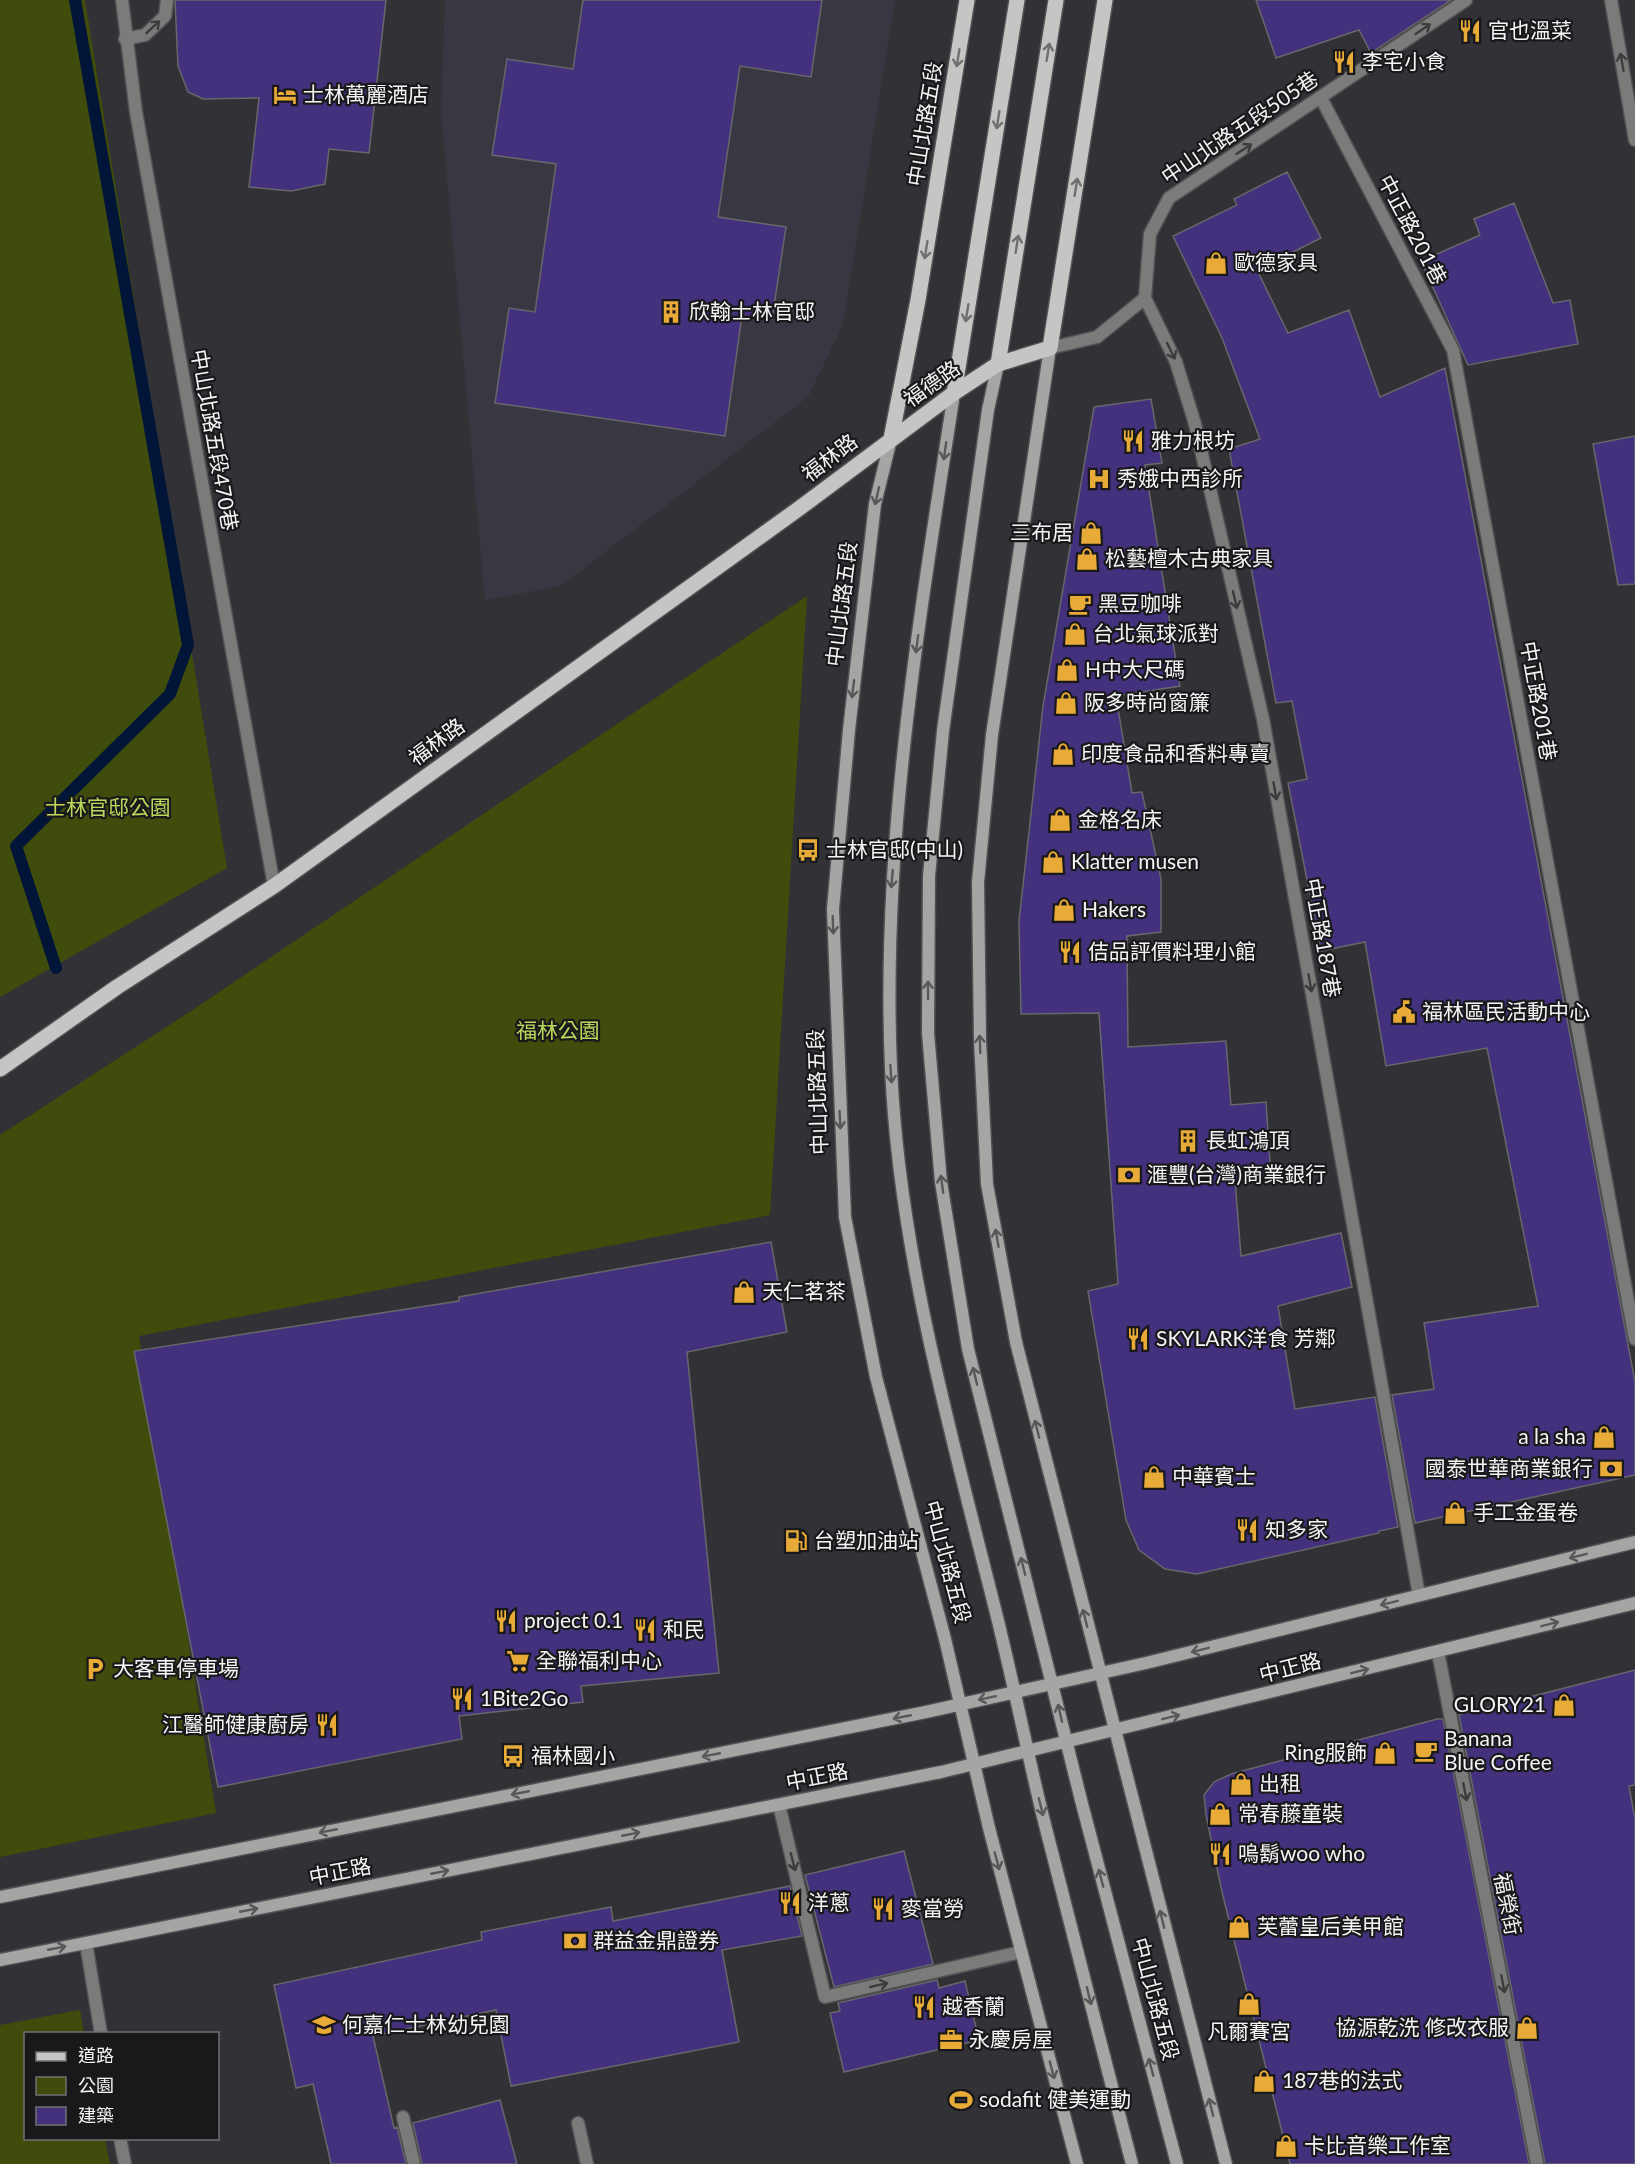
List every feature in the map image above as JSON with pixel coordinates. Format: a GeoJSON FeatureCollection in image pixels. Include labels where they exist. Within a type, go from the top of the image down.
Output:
{"type":"FeatureCollection","features":[{"type":"Feature","properties":{"kind":"main road","name":"中山北路五段"},"geometry":{"type":"LineString","coordinates":[[967,0],[918,300],[891,439],[875,504],[849,730],[833,909],[845,1217],[876,1377],[945,1639],[973,1763],[1077,2164]]}},
{"type":"Feature","properties":{"kind":"main road","name":"中山北路五段"},"geometry":{"type":"LineString","coordinates":[[1017,0],[954,393],[903,743],[890,897],[891,1070],[904,1206],[933,1359],[1132,2164]]}},
{"type":"Feature","properties":{"kind":"main road","name":"中山北路五段"},"geometry":{"type":"LineString","coordinates":[[1056,0],[998,364],[988,410],[942,742],[929,876],[928,1033],[941,1182],[968,1349],[1177,2164]]}},
{"type":"Feature","properties":{"kind":"main road","name":"中山北路五段"},"geometry":{"type":"LineString","coordinates":[[1105,0],[992,735],[978,882],[980,1040],[987,1184],[1016,1342],[1099,1675],[1226,2164]]}},
{"type":"Feature","properties":{"kind":"main road"},"geometry":{"type":"LineString","coordinates":[[998,364],[1050,348]]}},
{"type":"Feature","properties":{"kind":"main road","name":"福德路"},"geometry":{"type":"LineString","coordinates":[[891,439],[998,364]]}},
{"type":"Feature","properties":{"kind":"main road","name":"福林路"},"geometry":{"type":"LineString","coordinates":[[0,1069],[117,987],[274,886],[797,510],[891,439]]}},
{"type":"Feature","properties":{"kind":"main road","name":"中正路"},"geometry":{"type":"LineString","coordinates":[[0,1897],[1099,1675],[1635,1542]]}},
{"type":"Feature","properties":{"kind":"main road","name":"中正路"},"geometry":{"type":"LineString","coordinates":[[0,1960],[941,1772],[1635,1603]]}},
{"type":"Feature","properties":{"kind":"street","name":"中山北路五段470巷"},"geometry":{"type":"LineString","coordinates":[[122,0],[125,39],[274,886]]}},
{"type":"Feature","properties":{"kind":"street"},"geometry":{"type":"LineString","coordinates":[[125,39],[144,35],[165,16],[167,0]]}},
{"type":"Feature","properties":{"kind":"street","name":"中山北路五段505巷"},"geometry":{"type":"LineString","coordinates":[[1146,298],[1150,234],[1169,198],[1466,0]]}},
{"type":"Feature","properties":{"kind":"street"},"geometry":{"type":"LineString","coordinates":[[1611,0],[1635,140]]}},
{"type":"Feature","properties":{"kind":"street","name":"中正路201巷"},"geometry":{"type":"LineString","coordinates":[[1321,98],[1453,350],[1635,1339]]}},
{"type":"Feature","properties":{"kind":"street"},"geometry":{"type":"LineString","coordinates":[[1050,348],[1097,337],[1146,298]]}},
{"type":"Feature","properties":{"kind":"street","name":"中正路187巷"},"geometry":{"type":"LineString","coordinates":[[1146,298],[1176,362],[1195,424],[1263,719],[1419,1596]]}},
{"type":"Feature","properties":{"kind":"street","name":"福榮街"},"geometry":{"type":"LineString","coordinates":[[1438,1652],[1538,2164]]}},
{"type":"Feature","properties":{"kind":"street"},"geometry":{"type":"LineString","coordinates":[[779,1805],[825,1997],[1021,1952]]}},
{"type":"Feature","properties":{"kind":"street"},"geometry":{"type":"LineString","coordinates":[[86,1942],[101,2032]]}},
{"type":"Feature","properties":{"kind":"street"},"geometry":{"type":"LineString","coordinates":[[404,2117],[414,2164]]}},
{"type":"Feature","properties":{"kind":"street"},"geometry":{"type":"LineString","coordinates":[[578,2123],[587,2164]]}},
{"type":"Feature","properties":{"kind":"street"},"geometry":{"type":"LineString","coordinates":[[120,2140],[125,2164]]}},
{"type":"Feature","properties":{"kind":"shaded area","name":"欣翰士林官邸"},"geometry":{"type":"Polygon","coordinates":[[[445,0],[895,0],[843,325],[808,397],[561,586],[485,600],[441,112],[445,0]]]}},
{"type":"Feature","properties":{"kind":"green space","name":"士林官邸公園"},"geometry":{"type":"Polygon","coordinates":[[[0,0],[85,0],[227,868],[0,997],[0,0]]]}},
{"type":"Feature","properties":{"kind":"green space","name":"福林公園"},"geometry":{"type":"Polygon","coordinates":[[[807,596],[770,1215],[139,1336],[216,1813],[0,1857],[0,1135],[191,1011],[807,596]]]}},
{"type":"Feature","properties":{"kind":"green space"},"geometry":{"type":"Polygon","coordinates":[[[80,2010],[84,2032],[24,2032],[24,2140],[105,2140],[110,2164],[0,2164],[0,2025],[80,2010]]]}},
{"type":"Feature","properties":{"kind":"building","name":"士林萬麗酒店"},"geometry":{"type":"Polygon","coordinates":[[[175,0],[386,0],[369,153],[329,149],[325,184],[291,191],[249,187],[259,98],[203,99],[188,92],[178,66],[175,0]]]}},
{"type":"Feature","properties":{"kind":"building"},"geometry":{"type":"Polygon","coordinates":[[[583,0],[822,0],[811,77],[740,66],[718,217],[786,227],[772,319],[742,316],[725,436],[495,403],[509,308],[535,312],[556,164],[492,155],[507,59],[573,69],[583,0]]]}},
{"type":"Feature","properties":{"kind":"building"},"geometry":{"type":"Polygon","coordinates":[[[1256,0],[1451,0],[1371,53],[1359,30],[1276,58],[1256,0]]]}},
{"type":"Feature","properties":{"kind":"building"},"geometry":{"type":"Polygon","coordinates":[[[1287,172],[1321,238],[1257,270],[1288,333],[1349,310],[1380,397],[1445,368],[1635,1382],[1635,1475],[1415,1523],[1392,1395],[1434,1389],[1424,1323],[1538,1306],[1487,1048],[1386,1066],[1365,942],[1321,951],[1288,783],[1307,779],[1292,701],[1276,703],[1229,449],[1260,439],[1222,338],[1173,236],[1237,205],[1234,199],[1287,172]]]}},
{"type":"Feature","properties":{"kind":"building"},"geometry":{"type":"Polygon","coordinates":[[[1514,203],[1553,303],[1570,300],[1578,344],[1468,365],[1421,261],[1480,235],[1474,219],[1514,203]]]}},
{"type":"Feature","properties":{"kind":"building"},"geometry":{"type":"Polygon","coordinates":[[[1151,399],[1162,463],[1145,465],[1180,686],[1116,696],[1132,793],[1142,792],[1161,879],[1161,932],[1127,936],[1128,1047],[1226,1041],[1231,1105],[1266,1102],[1271,1177],[1235,1180],[1241,1256],[1341,1233],[1352,1287],[1278,1306],[1295,1409],[1375,1397],[1398,1527],[1197,1574],[1165,1569],[1139,1550],[1126,1520],[1088,1291],[1118,1284],[1099,1013],[1021,1014],[1019,921],[1043,706],[1094,407],[1151,399]]]}},
{"type":"Feature","properties":{"kind":"building"},"geometry":{"type":"Polygon","coordinates":[[[1635,436],[1635,584],[1618,585],[1593,444],[1635,436]]]}},
{"type":"Feature","properties":{"kind":"building"},"geometry":{"type":"Polygon","coordinates":[[[771,1242],[787,1332],[687,1352],[719,1673],[581,1686],[583,1702],[459,1716],[462,1739],[218,1787],[134,1351],[459,1301],[459,1297],[771,1242]]]}},
{"type":"Feature","properties":{"kind":"building"},"geometry":{"type":"Polygon","coordinates":[[[1635,1670],[1635,1785],[1629,1786],[1635,1819],[1635,2164],[1545,2164],[1459,1715],[1635,1670]]]}},
{"type":"Feature","properties":{"kind":"building"},"geometry":{"type":"Polygon","coordinates":[[[1443,1719],[1529,2164],[1290,2164],[1222,1892],[1204,1795],[1214,1782],[1231,1774],[1443,1719]]]}},
{"type":"Feature","properties":{"kind":"building"},"geometry":{"type":"Polygon","coordinates":[[[904,1851],[933,1964],[834,1987],[805,1875],[904,1851]]]}},
{"type":"Feature","properties":{"kind":"building"},"geometry":{"type":"Polygon","coordinates":[[[790,1886],[802,1936],[722,1950],[739,2042],[511,2086],[496,2010],[373,2036],[394,2128],[397,2127],[406,2164],[331,2164],[313,2084],[296,2088],[274,1985],[482,1940],[481,1932],[611,1907],[613,1921],[790,1886]]]}},
{"type":"Feature","properties":{"kind":"building"},"geometry":{"type":"Polygon","coordinates":[[[937,1980],[939,1988],[965,1981],[979,2040],[844,2072],[830,2013],[840,2011],[838,2003],[937,1980]]]}},
{"type":"Feature","properties":{"kind":"building"},"geometry":{"type":"Polygon","coordinates":[[[500,2100],[517,2164],[422,2164],[413,2123],[500,2100]]]}},
{"type":"Feature","properties":{"kind":"waterway"},"geometry":{"type":"LineString","coordinates":[[56,968],[16,846],[170,694],[188,645],[75,0]]}},
{"type":"Feature","properties":{"kind":"place","name":"官也溫菜"},"geometry":{"type":"Point","coordinates":[1470,31]}},
{"type":"Feature","properties":{"kind":"place","name":"李宅小食"},"geometry":{"type":"Point","coordinates":[1344,62]}},
{"type":"Feature","properties":{"kind":"place","name":"士林萬麗酒店"},"geometry":{"type":"Point","coordinates":[285,95]}},
{"type":"Feature","properties":{"kind":"place","name":"歐德家具"},"geometry":{"type":"Point","coordinates":[1216,263]}},
{"type":"Feature","properties":{"kind":"place","name":"欣翰士林官邸"},"geometry":{"type":"Point","coordinates":[671,312]}},
{"type":"Feature","properties":{"kind":"place","name":"雅力根坊"},"geometry":{"type":"Point","coordinates":[1133,441]}},
{"type":"Feature","properties":{"kind":"place","name":"秀娥中西診所"},"geometry":{"type":"Point","coordinates":[1099,479]}},
{"type":"Feature","properties":{"kind":"place","name":"三布居"},"geometry":{"type":"Point","coordinates":[1091,533]}},
{"type":"Feature","properties":{"kind":"place","name":"松藝檀木古典家具"},"geometry":{"type":"Point","coordinates":[1087,559]}},
{"type":"Feature","properties":{"kind":"place","name":"黑豆咖啡"},"geometry":{"type":"Point","coordinates":[1080,604]}},
{"type":"Feature","properties":{"kind":"place","name":"台北氣球派對"},"geometry":{"type":"Point","coordinates":[1075,634]}},
{"type":"Feature","properties":{"kind":"place","name":"H中大尺碼"},"geometry":{"type":"Point","coordinates":[1067,670]}},
{"type":"Feature","properties":{"kind":"place","name":"阪多時尚窗簾"},"geometry":{"type":"Point","coordinates":[1066,703]}},
{"type":"Feature","properties":{"kind":"place","name":"印度食品和香料專賣"},"geometry":{"type":"Point","coordinates":[1063,754]}},
{"type":"Feature","properties":{"kind":"place","name":"金格名床"},"geometry":{"type":"Point","coordinates":[1060,820]}},
{"type":"Feature","properties":{"kind":"place","name":"士林官邸(中山)"},"geometry":{"type":"Point","coordinates":[808,850]}},
{"type":"Feature","properties":{"kind":"place","name":"Klatter musen"},"geometry":{"type":"Point","coordinates":[1053,862]}},
{"type":"Feature","properties":{"kind":"place","name":"Hakers"},"geometry":{"type":"Point","coordinates":[1064,910]}},
{"type":"Feature","properties":{"kind":"place","name":"佶品評價料理小館"},"geometry":{"type":"Point","coordinates":[1070,952]}},
{"type":"Feature","properties":{"kind":"place","name":"福林區民活動中心"},"geometry":{"type":"Point","coordinates":[1404,1012]}},
{"type":"Feature","properties":{"kind":"place","name":"長虹鴻頂"},"geometry":{"type":"Point","coordinates":[1188,1141]}},
{"type":"Feature","properties":{"kind":"place","name":"滙豐(台灣)商業銀行"},"geometry":{"type":"Point","coordinates":[1129,1175]}},
{"type":"Feature","properties":{"kind":"place","name":"天仁茗茶"},"geometry":{"type":"Point","coordinates":[744,1292]}},
{"type":"Feature","properties":{"kind":"place","name":"SKYLARK洋食 芳鄰"},"geometry":{"type":"Point","coordinates":[1138,1339]}},
{"type":"Feature","properties":{"kind":"place","name":"a la sha"},"geometry":{"type":"Point","coordinates":[1604,1437]}},
{"type":"Feature","properties":{"kind":"place","name":"國泰世華商業銀行"},"geometry":{"type":"Point","coordinates":[1611,1469]}},
{"type":"Feature","properties":{"kind":"place","name":"中華賓士"},"geometry":{"type":"Point","coordinates":[1154,1477]}},
{"type":"Feature","properties":{"kind":"place","name":"手工金蛋卷"},"geometry":{"type":"Point","coordinates":[1455,1513]}},
{"type":"Feature","properties":{"kind":"place","name":"知多家"},"geometry":{"type":"Point","coordinates":[1247,1530]}},
{"type":"Feature","properties":{"kind":"place","name":"台塑加油站"},"geometry":{"type":"Point","coordinates":[796,1541]}},
{"type":"Feature","properties":{"kind":"place","name":"project 0.1"},"geometry":{"type":"Point","coordinates":[506,1621]}},
{"type":"Feature","properties":{"kind":"place","name":"和民"},"geometry":{"type":"Point","coordinates":[645,1630]}},
{"type":"Feature","properties":{"kind":"place","name":"全聯福利中心"},"geometry":{"type":"Point","coordinates":[518,1661]}},
{"type":"Feature","properties":{"kind":"place","name":"大客車停車場"},"geometry":{"type":"Point","coordinates":[95,1669]}},
{"type":"Feature","properties":{"kind":"place","name":"1Bite2Go"},"geometry":{"type":"Point","coordinates":[462,1699]}},
{"type":"Feature","properties":{"kind":"place","name":"GLORY21"},"geometry":{"type":"Point","coordinates":[1564,1705]}},
{"type":"Feature","properties":{"kind":"place","name":"江醫師健康廚房"},"geometry":{"type":"Point","coordinates":[327,1725]}},
{"type":"Feature","properties":{"kind":"place","name":"Banana Blue Coffee"},"geometry":{"type":"Point","coordinates":[1426,1751]}},
{"type":"Feature","properties":{"kind":"place","name":"Ring服飾"},"geometry":{"type":"Point","coordinates":[1385,1753]}},
{"type":"Feature","properties":{"kind":"place","name":"福林國小"},"geometry":{"type":"Point","coordinates":[513,1756]}},
{"type":"Feature","properties":{"kind":"place","name":"出租"},"geometry":{"type":"Point","coordinates":[1241,1784]}},
{"type":"Feature","properties":{"kind":"place","name":"常春藤童裝"},"geometry":{"type":"Point","coordinates":[1220,1814]}},
{"type":"Feature","properties":{"kind":"place","name":"嗚鬍woo who"},"geometry":{"type":"Point","coordinates":[1220,1854]}},
{"type":"Feature","properties":{"kind":"place","name":"洋蔥"},"geometry":{"type":"Point","coordinates":[790,1903]}},
{"type":"Feature","properties":{"kind":"place","name":"麥當勞"},"geometry":{"type":"Point","coordinates":[883,1909]}},
{"type":"Feature","properties":{"kind":"place","name":"芙蕾皇后美甲館"},"geometry":{"type":"Point","coordinates":[1239,1927]}},
{"type":"Feature","properties":{"kind":"place","name":"群益金鼎證券"},"geometry":{"type":"Point","coordinates":[575,1941]}},
{"type":"Feature","properties":{"kind":"place","name":"凡爾賽宮"},"geometry":{"type":"Point","coordinates":[1249,2004]}},
{"type":"Feature","properties":{"kind":"place","name":"越香蘭"},"geometry":{"type":"Point","coordinates":[924,2007]}},
{"type":"Feature","properties":{"kind":"place","name":"何嘉仁士林幼兒園"},"geometry":{"type":"Point","coordinates":[324,2025]}},
{"type":"Feature","properties":{"kind":"place","name":"協源乾洗 修改衣服"},"geometry":{"type":"Point","coordinates":[1527,2028]}},
{"type":"Feature","properties":{"kind":"place","name":"永慶房屋"},"geometry":{"type":"Point","coordinates":[951,2040]}},
{"type":"Feature","properties":{"kind":"place","name":"187巷的法式"},"geometry":{"type":"Point","coordinates":[1264,2081]}},
{"type":"Feature","properties":{"kind":"place","name":"sodafit 健美運動"},"geometry":{"type":"Point","coordinates":[961,2100]}},
{"type":"Feature","properties":{"kind":"place","name":"卡比音樂工作室"},"geometry":{"type":"Point","coordinates":[1286,2146]}}]}
